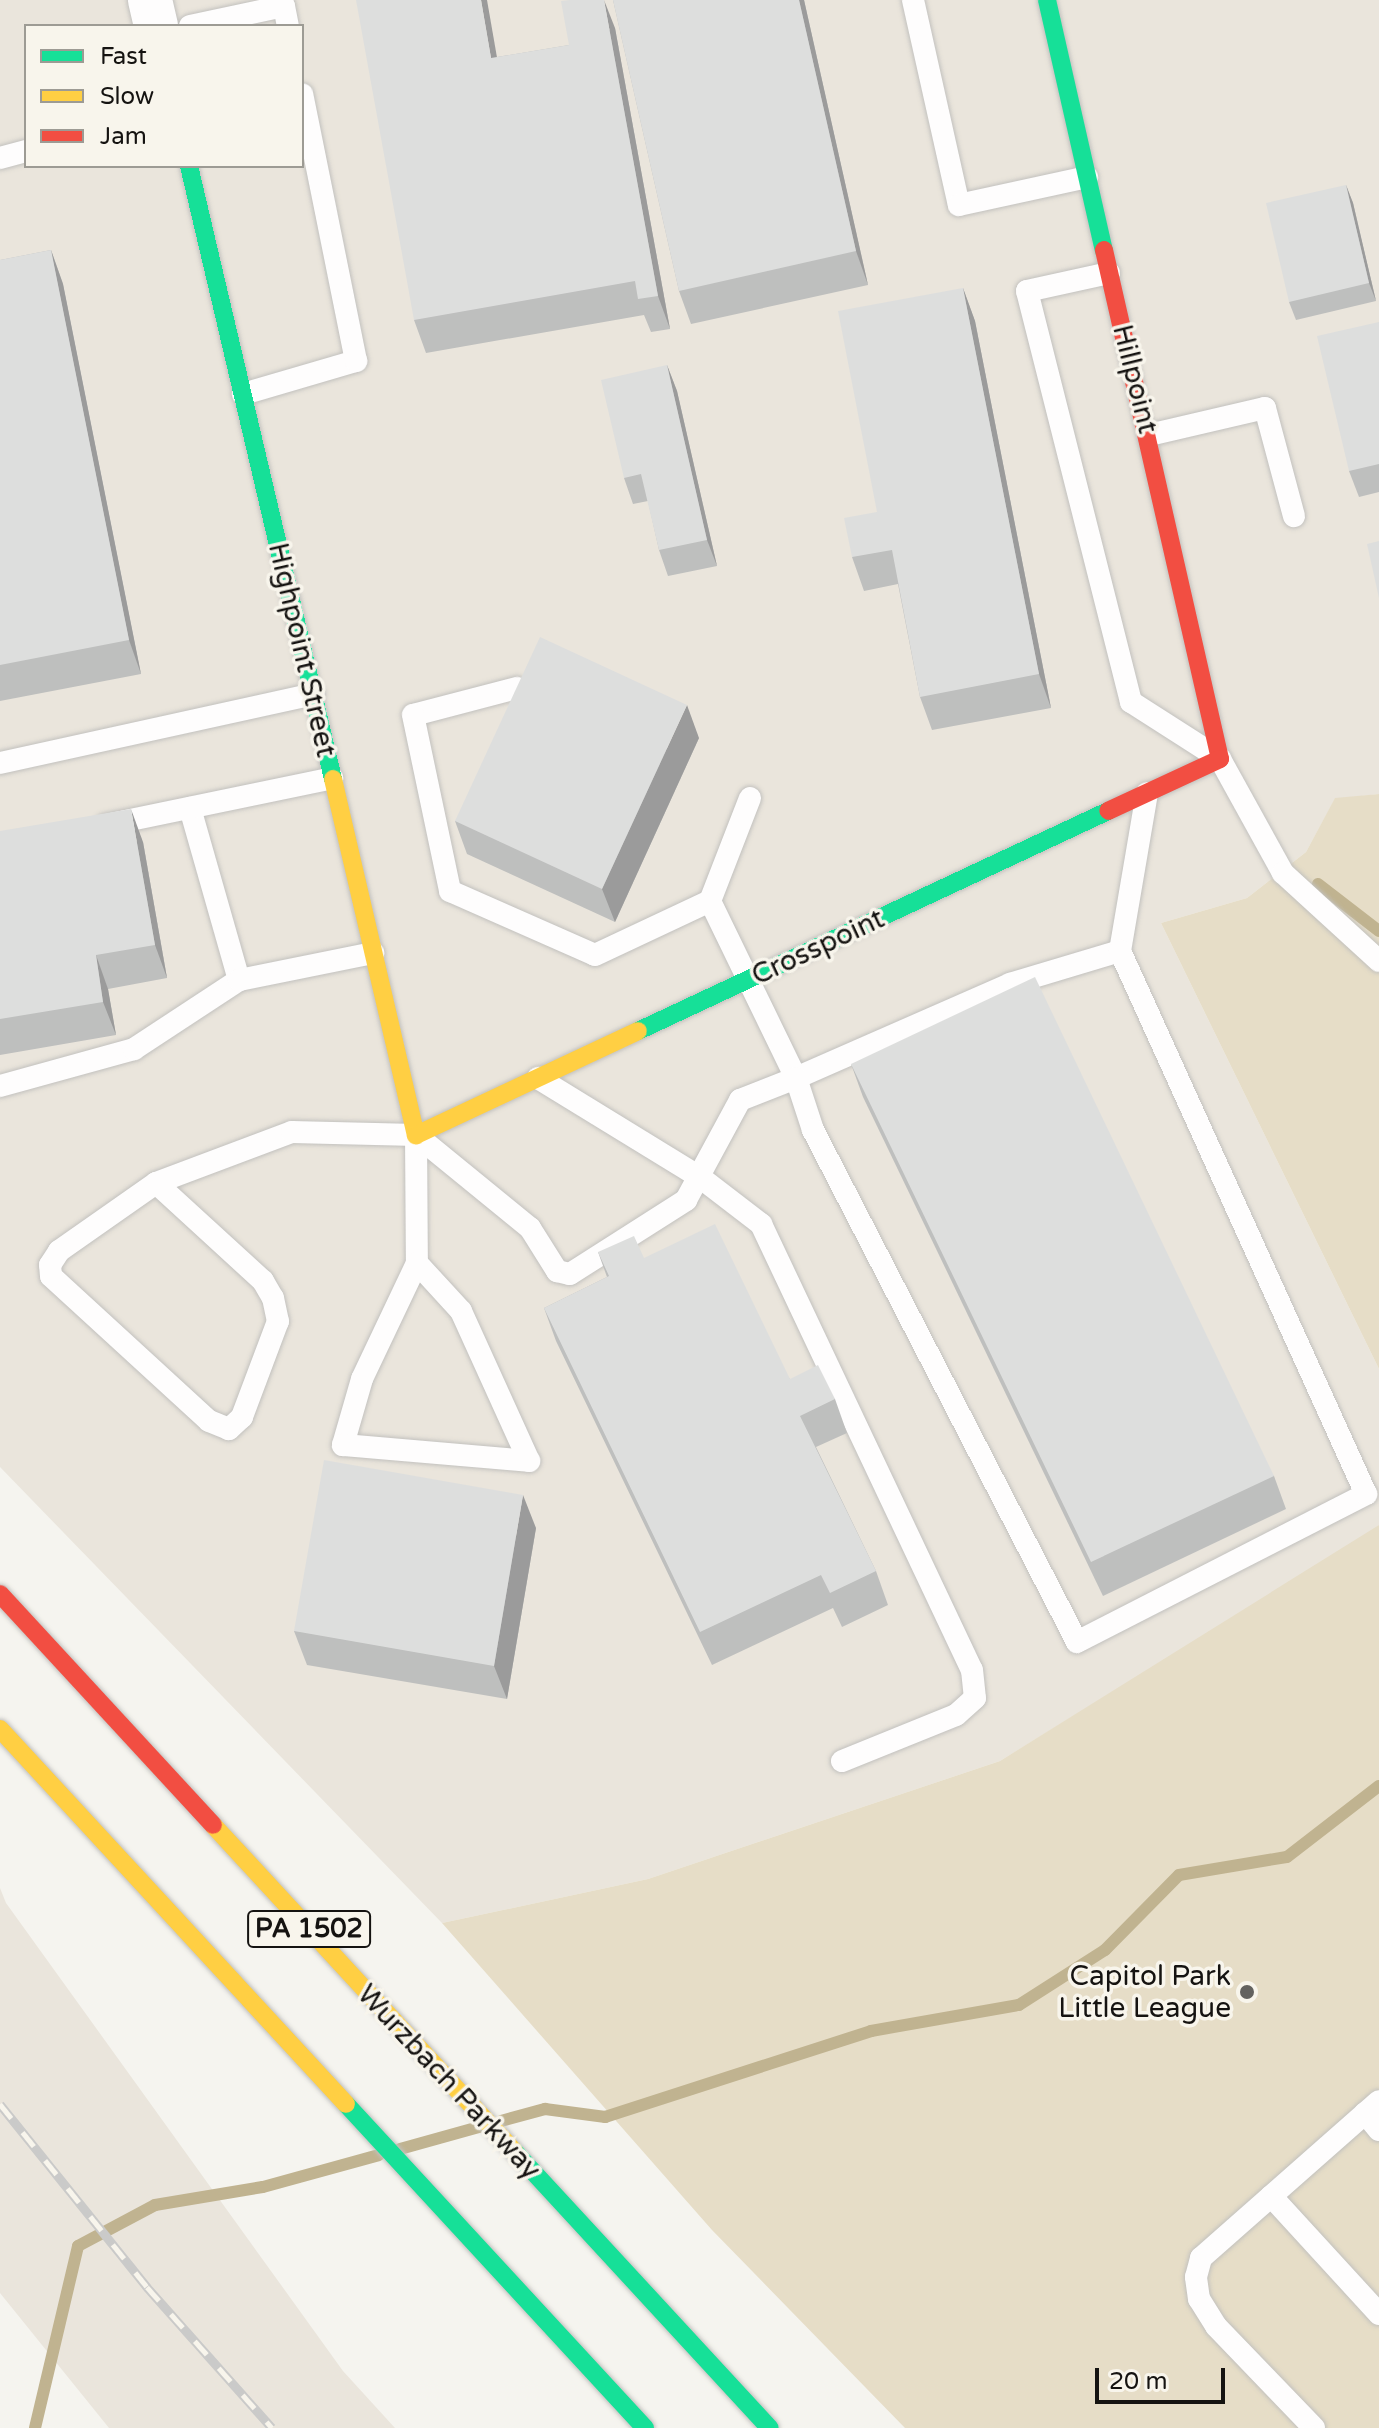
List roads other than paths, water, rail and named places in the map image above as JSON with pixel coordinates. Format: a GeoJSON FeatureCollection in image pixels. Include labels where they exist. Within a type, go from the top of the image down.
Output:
{"type":"FeatureCollection","features":[{"type":"Feature","properties":{"kind":"main road","name":"Hillpoint"},"geometry":{"type":"LineString","coordinates":[[1047,0],[1149,435],[1220,759]]}},
{"type":"Feature","properties":{"kind":"main road","name":"Highpoint Street"},"geometry":{"type":"LineString","coordinates":[[189,168],[416,1135]]}},
{"type":"Feature","properties":{"kind":"main road","name":"Crosspoint"},"geometry":{"type":"LineString","coordinates":[[416,1135],[1220,759]]}},
{"type":"Feature","properties":{"kind":"main road","name":"Wurzbach Parkway"},"geometry":{"type":"LineString","coordinates":[[0,1594],[770,2428]]}},
{"type":"Feature","properties":{"kind":"main road","name":"PA 1502"},"geometry":{"type":"LineString","coordinates":[[0,1729],[645,2428]]}},
{"type":"Feature","properties":{"kind":"street"},"geometry":{"type":"LineString","coordinates":[[150,0],[156,24]]}},
{"type":"Feature","properties":{"kind":"lane"},"geometry":{"type":"LineString","coordinates":[[913,0],[959,205],[1087,177]]}},
{"type":"Feature","properties":{"kind":"lane"},"geometry":{"type":"LineString","coordinates":[[199,24],[284,6],[288,24]]}},
{"type":"Feature","properties":{"kind":"lane"},"geometry":{"type":"LineString","coordinates":[[243,394],[356,361],[304,104]]}},
{"type":"Feature","properties":{"kind":"lane"},"geometry":{"type":"LineString","coordinates":[[0,158],[24,152]]}},
{"type":"Feature","properties":{"kind":"lane"},"geometry":{"type":"LineString","coordinates":[[1109,273],[1027,291],[1131,702],[1220,759],[1283,873],[1379,961]]}},
{"type":"Feature","properties":{"kind":"lane"},"geometry":{"type":"LineString","coordinates":[[1149,435],[1265,408],[1294,516]]}},
{"type":"Feature","properties":{"kind":"lane"},"geometry":{"type":"LineString","coordinates":[[517,688],[413,715],[450,891],[595,955],[710,901],[750,798]]}},
{"type":"Feature","properties":{"kind":"lane"},"geometry":{"type":"LineString","coordinates":[[0,763],[313,694]]}},
{"type":"Feature","properties":{"kind":"lane"},"geometry":{"type":"LineString","coordinates":[[88,830],[332,778]]}},
{"type":"Feature","properties":{"kind":"lane"},"geometry":{"type":"LineString","coordinates":[[710,901],[745,981],[796,1078],[813,1130],[1077,1642],[1366,1494],[1120,951],[1147,793]]}},
{"type":"Feature","properties":{"kind":"lane"},"geometry":{"type":"LineString","coordinates":[[190,808],[239,980]]}},
{"type":"Feature","properties":{"kind":"lane"},"geometry":{"type":"LineString","coordinates":[[156,1183],[263,1281],[273,1298],[278,1321],[242,1417],[229,1429],[209,1421],[51,1276],[50,1265],[59,1251],[156,1183],[292,1132],[416,1135],[530,1228],[557,1271],[570,1274],[686,1200],[701,1178],[740,1100],[1010,984],[1120,951]]}},
{"type":"Feature","properties":{"kind":"lane"},"geometry":{"type":"LineString","coordinates":[[0,1086],[134,1049],[239,980],[373,953]]}},
{"type":"Feature","properties":{"kind":"lane"},"geometry":{"type":"LineString","coordinates":[[538,1078],[701,1178],[761,1224],[972,1670],[975,1698],[956,1715],[842,1761]]}},
{"type":"Feature","properties":{"kind":"lane"},"geometry":{"type":"LineString","coordinates":[[416,1135],[417,1263],[362,1379],[343,1445],[529,1461],[461,1311],[417,1263]]}},
{"type":"Feature","properties":{"kind":"lane"},"geometry":{"type":"LineString","coordinates":[[1314,2428],[1216,2326],[1199,2299],[1196,2277],[1201,2258],[1271,2196],[1374,2114]]}},
{"type":"Feature","properties":{"kind":"lane"},"geometry":{"type":"LineString","coordinates":[[1271,2196],[1379,2314]]}},
{"type":"Feature","properties":{"kind":"waterway"},"geometry":{"type":"LineString","coordinates":[[1318,884],[1379,931]]}},
{"type":"Feature","properties":{"kind":"waterway"},"geometry":{"type":"LineString","coordinates":[[501,2121],[545,2109],[605,2117],[871,2031],[1019,2005],[1105,1950],[1179,1875],[1287,1857],[1379,1786]]}},
{"type":"Feature","properties":{"kind":"waterway"},"geometry":{"type":"LineString","coordinates":[[400,2149],[479,2127]]}},
{"type":"Feature","properties":{"kind":"waterway"},"geometry":{"type":"LineString","coordinates":[[35,2428],[78,2246],[155,2205],[263,2187],[379,2155]]}},
{"type":"Feature","properties":{"kind":"railway"},"geometry":{"type":"LineString","coordinates":[[0,2104],[147,2287],[272,2428]]}},
{"type":"Feature","properties":{"kind":"place","name":"Capitol Park Little League"},"geometry":{"type":"Point","coordinates":[1247,1992]}}]}
